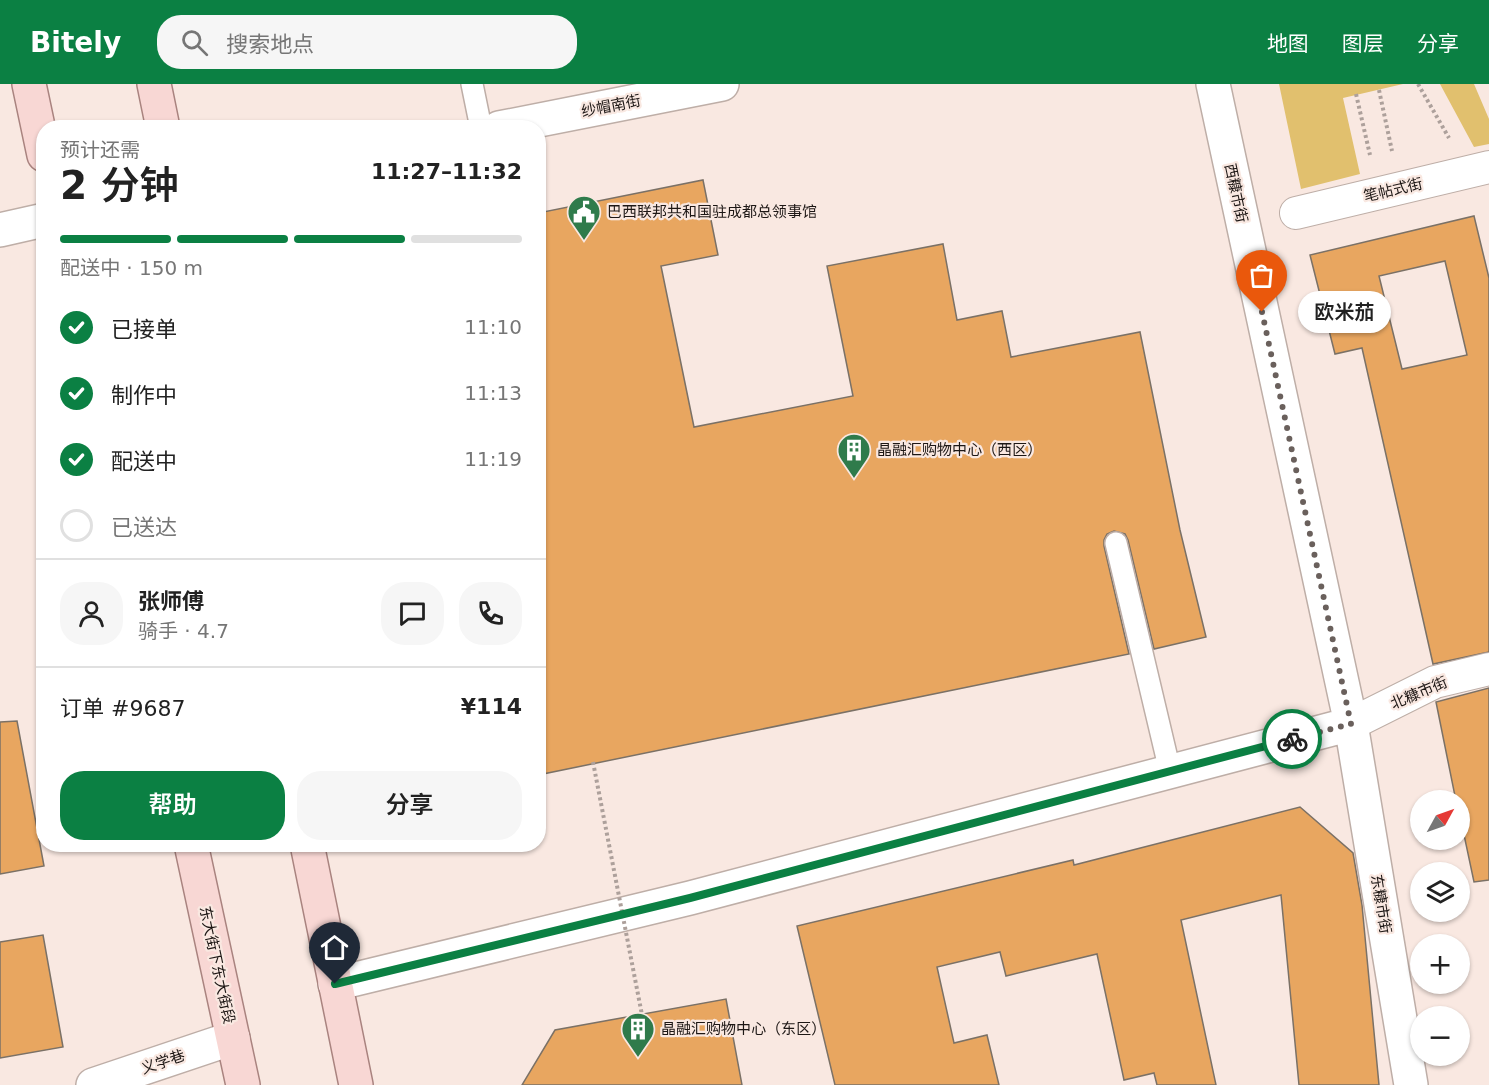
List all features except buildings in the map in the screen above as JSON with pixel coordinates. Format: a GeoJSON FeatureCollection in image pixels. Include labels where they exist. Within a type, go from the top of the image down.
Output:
{"type":"FeatureCollection","features":[{"type":"Feature","properties":{"kind":"main road"},"geometry":{"type":"LineString","coordinates":[[29,84],[37,120]]}},
{"type":"Feature","properties":{"kind":"main road"},"geometry":{"type":"LineString","coordinates":[[154,84],[161,120]]}},
{"type":"Feature","properties":{"kind":"main road","name":"东大街下东大街段"},"geometry":{"type":"LineString","coordinates":[[193,852],[243,1085]]}},
{"type":"Feature","properties":{"kind":"main road"},"geometry":{"type":"LineString","coordinates":[[309,852],[356,1085]]}},
{"type":"Feature","properties":{"kind":"street","name":"纱帽南街"},"geometry":{"type":"LineString","coordinates":[[540,120],[722,84]]}},
{"type":"Feature","properties":{"kind":"street","name":"西糠市街"},"geometry":{"type":"LineString","coordinates":[[1213,84],[1351,724]]}},
{"type":"Feature","properties":{"kind":"street","name":"笔帖式街"},"geometry":{"type":"LineString","coordinates":[[1296,213],[1489,167]]}},
{"type":"Feature","properties":{"kind":"street"},"geometry":{"type":"LineString","coordinates":[[0,230],[36,222]]}},
{"type":"Feature","properties":{"kind":"street","name":"北糠市街"},"geometry":{"type":"LineString","coordinates":[[1351,724],[1435,682],[1489,669]]}},
{"type":"Feature","properties":{"kind":"street"},"geometry":{"type":"LineString","coordinates":[[335,984],[690,898],[1351,724]]}},
{"type":"Feature","properties":{"kind":"street","name":"东糠市街"},"geometry":{"type":"LineString","coordinates":[[1351,724],[1411,1085]]}},
{"type":"Feature","properties":{"kind":"street","name":"义学巷"},"geometry":{"type":"LineString","coordinates":[[93,1085],[232,1038]]}},
{"type":"Feature","properties":{"kind":"lane"},"geometry":{"type":"LineString","coordinates":[[472,84],[479,120]]}},
{"type":"Feature","properties":{"kind":"lane"},"geometry":{"type":"LineString","coordinates":[[1116,543],[1170,771]]}},
{"type":"Feature","properties":{"kind":"path"},"geometry":{"type":"LineString","coordinates":[[1418,84],[1450,140]]}},
{"type":"Feature","properties":{"kind":"path"},"geometry":{"type":"LineString","coordinates":[[1379,90],[1392,152]]}},
{"type":"Feature","properties":{"kind":"path"},"geometry":{"type":"LineString","coordinates":[[1356,94],[1370,156]]}},
{"type":"Feature","properties":{"kind":"path"},"geometry":{"type":"LineString","coordinates":[[593,762],[642,1015]]}},
{"type":"Feature","properties":{"kind":"shaded area"},"geometry":{"type":"Polygon","coordinates":[[[1279,84],[1403,84],[1343,98],[1360,174],[1301,189],[1279,84]]]}},
{"type":"Feature","properties":{"kind":"shaded area"},"geometry":{"type":"Polygon","coordinates":[[[1440,84],[1474,84],[1489,119],[1489,144],[1474,147],[1440,84]]]}},
{"type":"Feature","properties":{"kind":"way so far"},"geometry":{"type":"LineString","coordinates":[[1262,312],[1351,724],[1292,739]]}},
{"type":"Feature","properties":{"kind":"place","name":"巴西联邦共和国驻成都总领事馆"},"geometry":{"type":"Point","coordinates":[584,241]}},
{"type":"Feature","properties":{"kind":"place","name":"欧米茄"},"geometry":{"type":"Point","coordinates":[1262,312]}},
{"type":"Feature","properties":{"kind":"place","name":"晶融汇购物中心（西区）"},"geometry":{"type":"Point","coordinates":[854,479]}},
{"type":"Feature","properties":{"kind":"place","name":"晶融汇购物中心（东区）"},"geometry":{"type":"Point","coordinates":[638,1058]}},
{"type":"Feature","properties":{"kind":"route"},"geometry":{"type":"LineString","coordinates":[[335,984],[690,898],[1292,739]]}}]}
